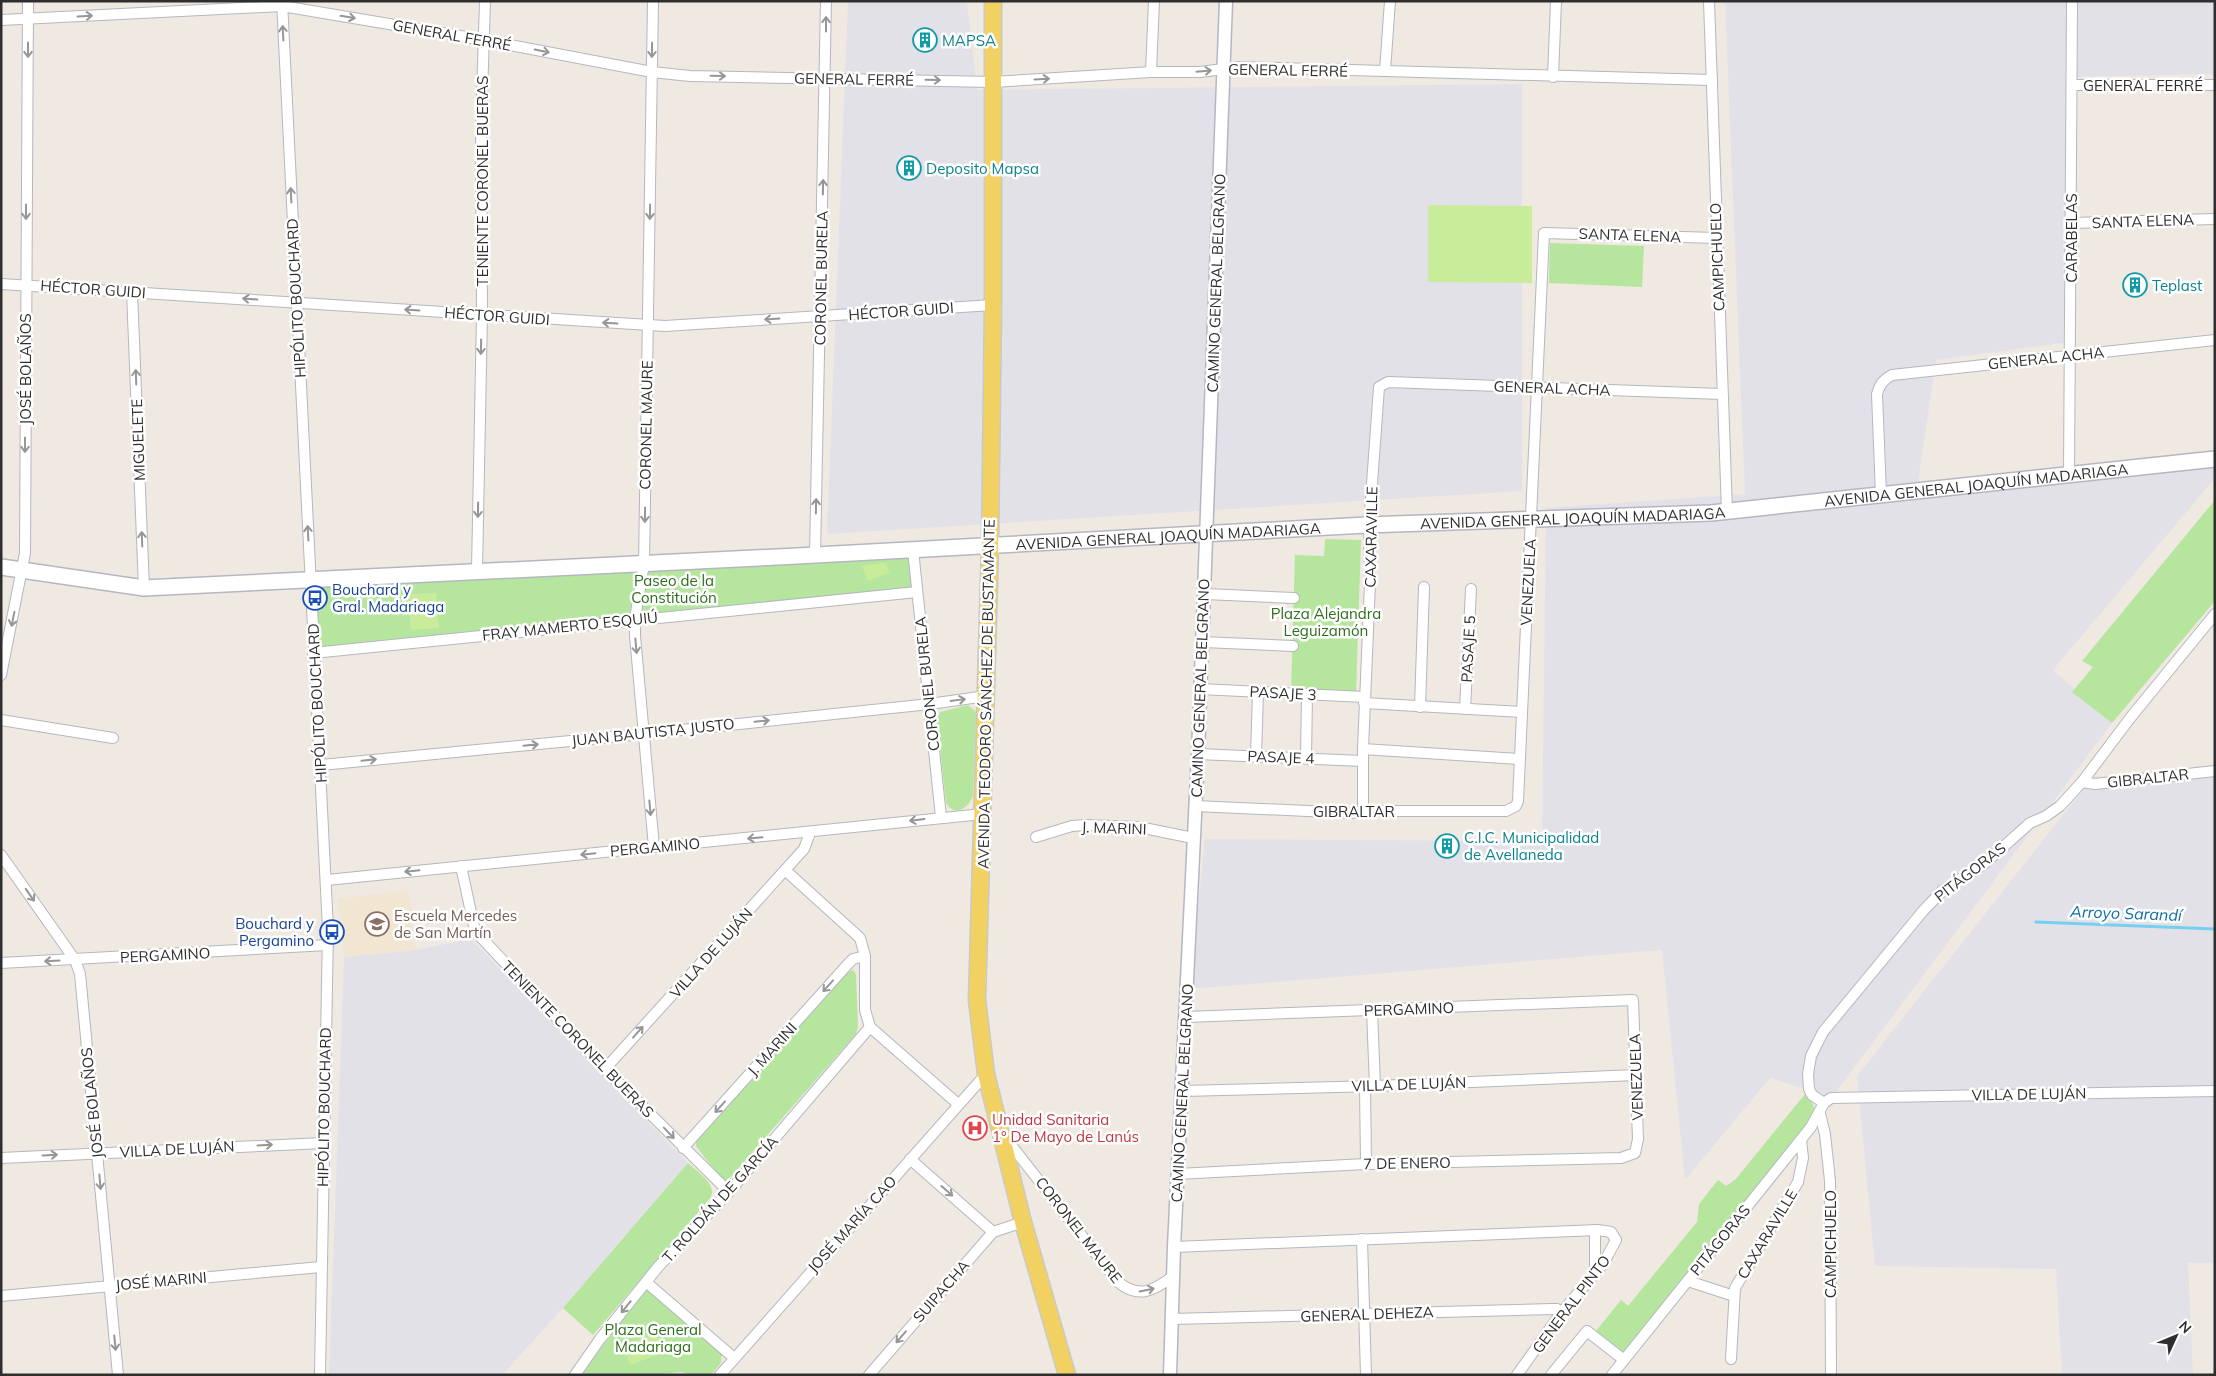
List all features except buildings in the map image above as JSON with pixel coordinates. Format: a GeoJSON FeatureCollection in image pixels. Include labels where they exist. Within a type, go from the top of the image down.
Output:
{"type":"FeatureCollection","features":[{"type":"Feature","properties":{"kind":"main road","name":"AVENIDA TEODORO SÁNCHEZ DE BUSTAMANTE"},"geometry":{"type":"LineString","coordinates":[[993,1],[993,305],[990,546],[978,1000],[986,1074],[1023,1222],[1067,1375]]}},
{"type":"Feature","properties":{"kind":"main road","name":"AVENIDA GENERAL JOAQUÍN MADARIAGA"},"geometry":{"type":"LineString","coordinates":[[1,567],[144,588],[990,546],[1369,524],[1728,512],[2215,459]]}},
{"type":"Feature","properties":{"kind":"street","name":"JOSÉ BOLAÑOS"},"geometry":{"type":"LineString","coordinates":[[1,675],[25,553],[28,1]]}},
{"type":"Feature","properties":{"kind":"street","name":"TENIENTE CORONEL BUERAS"},"geometry":{"type":"LineString","coordinates":[[477,570],[482,315],[481,128],[485,1]]}},
{"type":"Feature","properties":{"kind":"street","name":"CORONEL MAURE"},"geometry":{"type":"LineString","coordinates":[[654,1],[644,563],[635,619],[643,734],[654,848]]}},
{"type":"Feature","properties":{"kind":"street","name":"CORONEL BURELA"},"geometry":{"type":"LineString","coordinates":[[816,555],[826,1]]}},
{"type":"Feature","properties":{"kind":"street"},"geometry":{"type":"LineString","coordinates":[[1151,72],[1154,1]]}},
{"type":"Feature","properties":{"kind":"street","name":"CAMINO GENERAL BELGRANO"},"geometry":{"type":"LineString","coordinates":[[1170,1375],[1172,1276],[1183,1091],[1205,594],[1226,1]]}},
{"type":"Feature","properties":{"kind":"street"},"geometry":{"type":"LineString","coordinates":[[1385,71],[1390,1]]}},
{"type":"Feature","properties":{"kind":"street"},"geometry":{"type":"LineString","coordinates":[[1553,76],[1556,1]]}},
{"type":"Feature","properties":{"kind":"street","name":"CAMPICHUELO"},"geometry":{"type":"LineString","coordinates":[[1708,1],[1728,512]]}},
{"type":"Feature","properties":{"kind":"street","name":"CARABELAS"},"geometry":{"type":"LineString","coordinates":[[2068,475],[2072,1]]}},
{"type":"Feature","properties":{"kind":"street","name":"GENERAL FERRÉ"},"geometry":{"type":"LineString","coordinates":[[1,20],[282,4],[652,72],[690,76],[993,82],[1151,72],[1200,72],[1239,67],[1712,80]]}},
{"type":"Feature","properties":{"kind":"street","name":"HIPÓLITO BOUCHARD"},"geometry":{"type":"LineString","coordinates":[[282,4],[313,652],[327,880],[328,945],[320,1375]]}},
{"type":"Feature","properties":{"kind":"street","name":"GENERAL FERRÉ"},"geometry":{"type":"LineString","coordinates":[[2072,85],[2215,85]]}},
{"type":"Feature","properties":{"kind":"street","name":"SANTA ELENA"},"geometry":{"type":"LineString","coordinates":[[2071,223],[2215,218]]}},
{"type":"Feature","properties":{"kind":"street","name":"SANTA ELENA"},"geometry":{"type":"LineString","coordinates":[[1544,233],[1716,238]]}},
{"type":"Feature","properties":{"kind":"street","name":"VENEZUELA"},"geometry":{"type":"LineString","coordinates":[[1512,809],[1518,800],[1544,233]]}},
{"type":"Feature","properties":{"kind":"street","name":"HÉCTOR GUIDI"},"geometry":{"type":"LineString","coordinates":[[1,284],[648,325],[993,305]]}},
{"type":"Feature","properties":{"kind":"street","name":"MIGUELETE"},"geometry":{"type":"LineString","coordinates":[[132,292],[144,588]]}},
{"type":"Feature","properties":{"kind":"street","name":"GENERAL ACHA"},"geometry":{"type":"LineString","coordinates":[[1881,496],[1877,394],[1880,384],[1892,375],[2215,340]]}},
{"type":"Feature","properties":{"kind":"street","name":"GENERAL ACHA"},"geometry":{"type":"LineString","coordinates":[[1382,384],[1388,382],[1722,394]]}},
{"type":"Feature","properties":{"kind":"street","name":"CAXARAVILLE"},"geometry":{"type":"LineString","coordinates":[[1363,812],[1364,700],[1370,583],[1369,524],[1378,395],[1379,387],[1382,384]]}},
{"type":"Feature","properties":{"kind":"street","name":"CORONEL BURELA"},"geometry":{"type":"LineString","coordinates":[[913,550],[941,817]]}},
{"type":"Feature","properties":{"kind":"street"},"geometry":{"type":"LineString","coordinates":[[1420,707],[1424,587]]}},
{"type":"Feature","properties":{"kind":"street","name":"PASAJE 5"},"geometry":{"type":"LineString","coordinates":[[1465,709],[1471,589]]}},
{"type":"Feature","properties":{"kind":"street","name":"FRAY MAMERTO ESQUIÚ"},"geometry":{"type":"LineString","coordinates":[[313,652],[917,592]]}},
{"type":"Feature","properties":{"kind":"street"},"geometry":{"type":"LineString","coordinates":[[1205,594],[1294,598]]}},
{"type":"Feature","properties":{"kind":"street","name":"PITÁGORAS"},"geometry":{"type":"LineString","coordinates":[[1612,1375],[1801,1140],[1822,1108],[1809,1089],[1808,1074],[1811,1056],[1823,1032],[1923,911],[1943,890],[1984,864],[2030,823],[2053,812],[2082,782],[2131,717],[2215,614]]}},
{"type":"Feature","properties":{"kind":"street"},"geometry":{"type":"LineString","coordinates":[[1203,642],[1293,646]]}},
{"type":"Feature","properties":{"kind":"street","name":"PASAJE 3"},"geometry":{"type":"LineString","coordinates":[[1200,689],[1307,694],[1420,707],[1522,712]]}},
{"type":"Feature","properties":{"kind":"street"},"geometry":{"type":"LineString","coordinates":[[1256,756],[1258,692]]}},
{"type":"Feature","properties":{"kind":"street"},"geometry":{"type":"LineString","coordinates":[[1306,758],[1307,694]]}},
{"type":"Feature","properties":{"kind":"street","name":"JUAN BAUTISTA JUSTO"},"geometry":{"type":"LineString","coordinates":[[321,765],[643,734],[930,704],[986,696]]}},
{"type":"Feature","properties":{"kind":"street"},"geometry":{"type":"LineString","coordinates":[[1,720],[113,738]]}},
{"type":"Feature","properties":{"kind":"street"},"geometry":{"type":"LineString","coordinates":[[1363,749],[1519,759]]}},
{"type":"Feature","properties":{"kind":"street","name":"PASAJE 4"},"geometry":{"type":"LineString","coordinates":[[1198,754],[1363,760]]}},
{"type":"Feature","properties":{"kind":"street","name":"GIBRALTAR"},"geometry":{"type":"LineString","coordinates":[[2082,782],[2095,784],[2215,771]]}},
{"type":"Feature","properties":{"kind":"street","name":"GIBRALTAR"},"geometry":{"type":"LineString","coordinates":[[1196,806],[1351,813],[1506,811],[1512,809]]}},
{"type":"Feature","properties":{"kind":"street","name":"PERGAMINO"},"geometry":{"type":"LineString","coordinates":[[327,880],[810,833],[941,817],[983,814]]}},
{"type":"Feature","properties":{"kind":"street","name":"J. MARINI"},"geometry":{"type":"LineString","coordinates":[[1036,837],[1072,826],[1086,825],[1139,827],[1193,838]]}},
{"type":"Feature","properties":{"kind":"street","name":"VILLA DE LUJÁN"},"geometry":{"type":"LineString","coordinates":[[605,1068],[804,849],[810,833]]}},
{"type":"Feature","properties":{"kind":"street","name":"JOSÉ BOLAÑOS"},"geometry":{"type":"LineString","coordinates":[[1,855],[75,960],[80,974],[118,1375]]}},
{"type":"Feature","properties":{"kind":"street","name":"TENIENTE CORONEL BUERAS"},"geometry":{"type":"LineString","coordinates":[[460,866],[475,931],[605,1068],[729,1192]]}},
{"type":"Feature","properties":{"kind":"street"},"geometry":{"type":"LineString","coordinates":[[785,870],[855,932],[863,946],[865,956],[865,1010],[870,1028],[958,1104]]}},
{"type":"Feature","properties":{"kind":"street","name":"PERGAMINO"},"geometry":{"type":"LineString","coordinates":[[1,963],[328,945]]}},
{"type":"Feature","properties":{"kind":"street","name":"J. MARINI"},"geometry":{"type":"LineString","coordinates":[[683,1148],[848,964],[854,959],[865,956]]}},
{"type":"Feature","properties":{"kind":"street","name":"VENEZUELA"},"geometry":{"type":"LineString","coordinates":[[1633,1000],[1638,1139],[1635,1153]]}},
{"type":"Feature","properties":{"kind":"street","name":"PERGAMINO"},"geometry":{"type":"LineString","coordinates":[[1186,1017],[1633,1000]]}},
{"type":"Feature","properties":{"kind":"street"},"geometry":{"type":"LineString","coordinates":[[1366,1164],[1372,1010]]}},
{"type":"Feature","properties":{"kind":"street","name":"T. ROLDÁN DE GARCÍA"},"geometry":{"type":"LineString","coordinates":[[575,1375],[589,1353],[646,1282],[729,1192],[870,1028]]}},
{"type":"Feature","properties":{"kind":"street","name":"JOSÉ MARÍA CAO"},"geometry":{"type":"LineString","coordinates":[[720,1375],[733,1357],[986,1074]]}},
{"type":"Feature","properties":{"kind":"street","name":"VILLA DE LUJÁN"},"geometry":{"type":"LineString","coordinates":[[1183,1091],[1370,1086],[1636,1075]]}},
{"type":"Feature","properties":{"kind":"street","name":"VILLA DE LUJÁN"},"geometry":{"type":"LineString","coordinates":[[1822,1108],[1831,1098],[1844,1096],[2215,1091]]}},
{"type":"Feature","properties":{"kind":"street","name":"CAMPICHUELO"},"geometry":{"type":"LineString","coordinates":[[1822,1108],[1830,1180],[1831,1375]]}},
{"type":"Feature","properties":{"kind":"street","name":"CORONEL MAURE"},"geometry":{"type":"LineString","coordinates":[[1000,1132],[1118,1282],[1125,1288],[1141,1292],[1153,1290],[1172,1276]]}},
{"type":"Feature","properties":{"kind":"street","name":"CAXARAVILLE"},"geometry":{"type":"LineString","coordinates":[[1732,1359],[1734,1296],[1737,1283],[1798,1182],[1803,1158],[1801,1140]]}},
{"type":"Feature","properties":{"kind":"street","name":"VILLA DE LUJÁN"},"geometry":{"type":"LineString","coordinates":[[1,1158],[323,1143]]}},
{"type":"Feature","properties":{"kind":"street","name":"7 DE ENERO"},"geometry":{"type":"LineString","coordinates":[[1178,1174],[1366,1164],[1621,1158],[1635,1153]]}},
{"type":"Feature","properties":{"kind":"street"},"geometry":{"type":"LineString","coordinates":[[910,1159],[993,1232],[1023,1222]]}},
{"type":"Feature","properties":{"kind":"street"},"geometry":{"type":"LineString","coordinates":[[1174,1247],[1595,1230],[1595,1274]]}},
{"type":"Feature","properties":{"kind":"street","name":"GENERAL PINTO"},"geometry":{"type":"LineString","coordinates":[[1517,1375],[1561,1314],[1603,1264],[1616,1240],[1611,1232],[1595,1230]]}},
{"type":"Feature","properties":{"kind":"street","name":"SUIPACHA"},"geometry":{"type":"LineString","coordinates":[[869,1375],[993,1232]]}},
{"type":"Feature","properties":{"kind":"street"},"geometry":{"type":"LineString","coordinates":[[1362,1239],[1366,1375]]}},
{"type":"Feature","properties":{"kind":"street","name":"JOSÉ MARINI"},"geometry":{"type":"LineString","coordinates":[[1,1296],[321,1267]]}},
{"type":"Feature","properties":{"kind":"street"},"geometry":{"type":"LineString","coordinates":[[1688,1281],[1734,1296]]}},
{"type":"Feature","properties":{"kind":"street"},"geometry":{"type":"LineString","coordinates":[[646,1282],[733,1357]]}},
{"type":"Feature","properties":{"kind":"street","name":"GENERAL DEHEZA"},"geometry":{"type":"LineString","coordinates":[[1172,1319],[1365,1315],[1553,1308],[1557,1309],[1561,1314]]}},
{"type":"Feature","properties":{"kind":"street"},"geometry":{"type":"LineString","coordinates":[[1551,1375],[1587,1331],[1624,1360]]}},
{"type":"Feature","properties":{"kind":"shaded area"},"geometry":{"type":"Polygon","coordinates":[[[848,1],[967,1],[977,90],[1522,84],[1522,491],[827,534],[848,1]]]}},
{"type":"Feature","properties":{"kind":"shaded area"},"geometry":{"type":"Polygon","coordinates":[[[1725,1],[2215,1],[2215,74],[2068,77],[2076,341],[1936,360],[1918,483],[2215,458],[2215,478],[2053,670],[2112,723],[1832,1097],[1770,1078],[1685,1180],[1662,950],[1190,989],[1205,839],[1542,841],[1546,508],[1745,494],[1725,1]]]}},
{"type":"Feature","properties":{"kind":"shaded area"},"geometry":{"type":"Polygon","coordinates":[[[2215,765],[2215,1263],[2188,1263],[2193,1375],[2062,1375],[2056,1269],[1875,1266],[1857,1076],[2093,777],[2215,765]]]}},
{"type":"Feature","properties":{"kind":"shaded area","name":"Escuela Mercedes de San Martín"},"geometry":{"type":"Polygon","coordinates":[[[409,891],[415,950],[344,957],[338,898],[409,891]]]}},
{"type":"Feature","properties":{"kind":"shaded area"},"geometry":{"type":"Polygon","coordinates":[[[471,939],[688,1163],[563,1308],[502,1375],[329,1375],[344,957],[415,950],[471,939]]]}},
{"type":"Feature","properties":{"kind":"green space"},"geometry":{"type":"Polygon","coordinates":[[[1428,205],[1532,206],[1532,283],[1428,282],[1428,205]]]}},
{"type":"Feature","properties":{"kind":"green space"},"geometry":{"type":"Polygon","coordinates":[[[1550,243],[1644,246],[1642,287],[1549,283],[1550,243]]]}},
{"type":"Feature","properties":{"kind":"green space"},"geometry":{"type":"Polygon","coordinates":[[[2215,500],[2215,601],[2112,723],[2072,692],[2093,667],[2082,661],[2215,500]]]}},
{"type":"Feature","properties":{"kind":"green space","name":"Plaza Alejandra Leguizamón"},"geometry":{"type":"Polygon","coordinates":[[[1325,539],[1361,540],[1356,696],[1291,693],[1295,555],[1324,556],[1325,539]]]}},
{"type":"Feature","properties":{"kind":"green space","name":"Paseo de la Constitución"},"geometry":{"type":"Polygon","coordinates":[[[913,550],[917,592],[313,653],[310,581],[913,550]]]}},
{"type":"Feature","properties":{"kind":"green space"},"geometry":{"type":"Polygon","coordinates":[[[885,563],[890,572],[868,581],[862,566],[885,563]]]}},
{"type":"Feature","properties":{"kind":"green space"},"geometry":{"type":"Polygon","coordinates":[[[436,593],[439,628],[411,630],[408,594],[436,593]]]}},
{"type":"Feature","properties":{"kind":"green space"},"geometry":{"type":"Polygon","coordinates":[[[968,705],[976,712],[973,796],[965,807],[957,811],[953,810],[946,803],[937,719],[940,712],[968,705]]]}},
{"type":"Feature","properties":{"kind":"green space"},"geometry":{"type":"Polygon","coordinates":[[[853,970],[856,974],[858,1027],[856,1034],[729,1179],[726,1181],[721,1179],[696,1146],[696,1140],[847,973],[853,970]]]}},
{"type":"Feature","properties":{"kind":"green space"},"geometry":{"type":"Polygon","coordinates":[[[1805,1094],[1813,1105],[1812,1119],[1623,1353],[1596,1331],[1621,1300],[1628,1306],[1697,1222],[1699,1204],[1718,1180],[1726,1186],[1736,1179],[1805,1094]]]}},
{"type":"Feature","properties":{"kind":"green space"},"geometry":{"type":"Polygon","coordinates":[[[688,1163],[711,1187],[711,1197],[593,1335],[563,1308],[688,1163]]]}},
{"type":"Feature","properties":{"kind":"green space","name":"Plaza General Madariaga"},"geometry":{"type":"Polygon","coordinates":[[[650,1290],[722,1352],[721,1363],[711,1375],[692,1375],[681,1372],[649,1375],[581,1375],[640,1296],[650,1290]]]}},
{"type":"Feature","properties":{"kind":"green space"},"geometry":{"type":"Polygon","coordinates":[[[657,1333],[664,1352],[630,1365],[623,1346],[657,1333]]]}},
{"type":"Feature","properties":{"kind":"waterway","name":"Arroyo Sarandí"},"geometry":{"type":"LineString","coordinates":[[2036,922],[2215,929]]}},
{"type":"Feature","properties":{"kind":"place","name":"MAPSA"},"geometry":{"type":"Point","coordinates":[925,40]}},
{"type":"Feature","properties":{"kind":"place","name":"Deposito Mapsa"},"geometry":{"type":"Point","coordinates":[909,168]}},
{"type":"Feature","properties":{"kind":"place","name":"Teplast"},"geometry":{"type":"Point","coordinates":[2135,285]}},
{"type":"Feature","properties":{"kind":"place","name":"Bouchard y Gral. Madariaga"},"geometry":{"type":"Point","coordinates":[315,598]}},
{"type":"Feature","properties":{"kind":"place","name":"C.I.C. Municipalidad de Avellaneda"},"geometry":{"type":"Point","coordinates":[1447,846]}},
{"type":"Feature","properties":{"kind":"place","name":"Escuela Mercedes de San Martín"},"geometry":{"type":"Point","coordinates":[377,924]}},
{"type":"Feature","properties":{"kind":"place","name":"Bouchard y Pergamino"},"geometry":{"type":"Point","coordinates":[332,932]}},
{"type":"Feature","properties":{"kind":"place","name":"Unidad Sanitaria 1° De Mayo de Lanús"},"geometry":{"type":"Point","coordinates":[975,1128]}}]}
